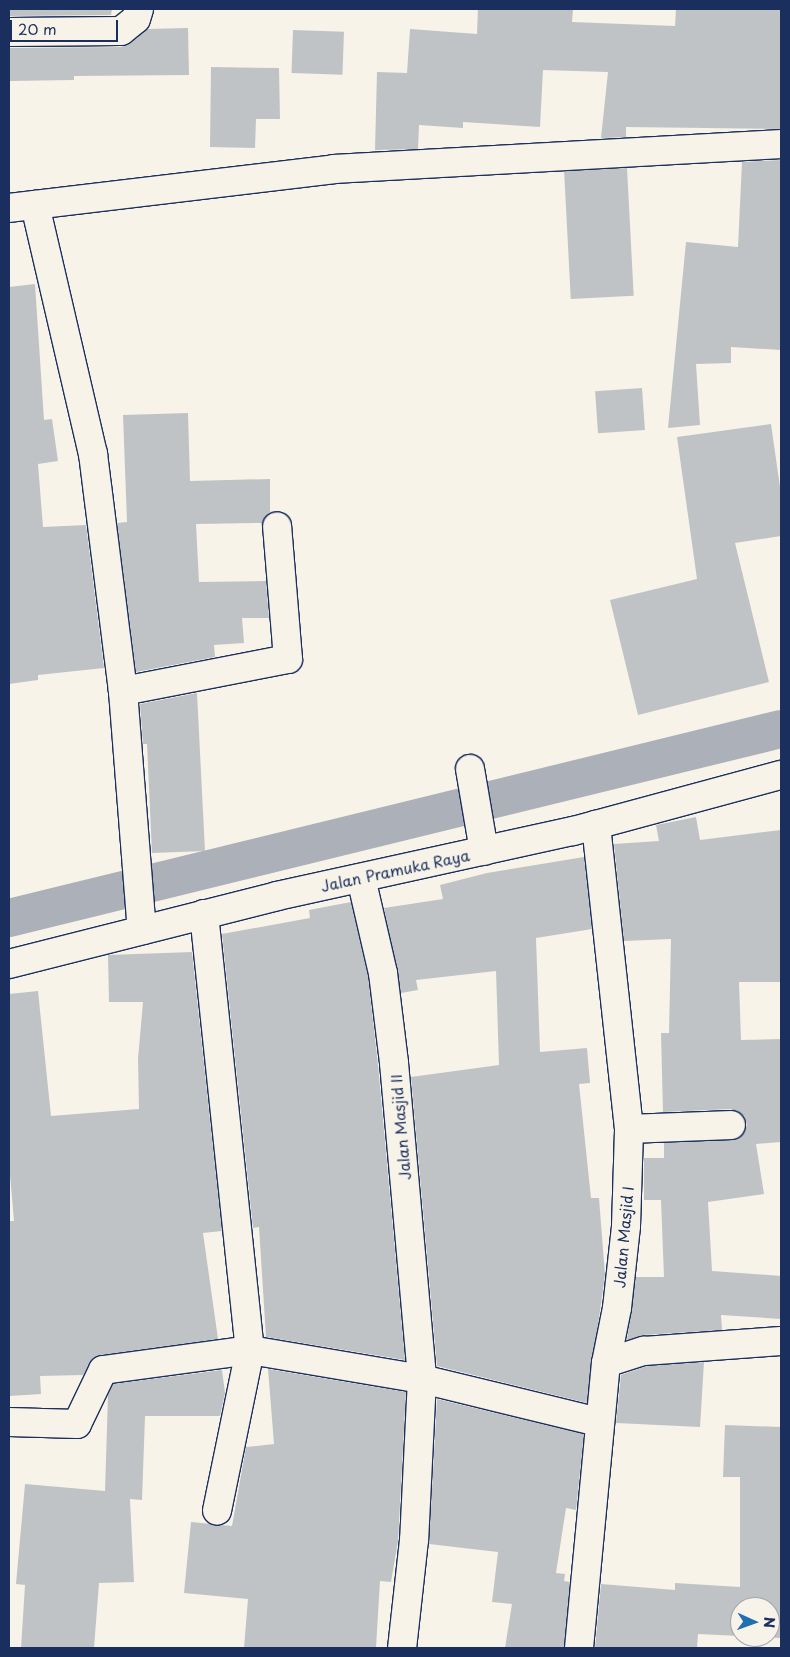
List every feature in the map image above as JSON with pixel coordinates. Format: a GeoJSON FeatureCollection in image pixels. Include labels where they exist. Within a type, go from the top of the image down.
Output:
{"type":"FeatureCollection","features":[{"type":"Feature","properties":{"kind":"street"},"geometry":{"type":"LineString","coordinates":[[9,32],[121,31],[136,19],[139,9]]}},
{"type":"Feature","properties":{"kind":"street"},"geometry":{"type":"LineString","coordinates":[[140,920],[134,860],[123,690],[93,454],[22,207],[334,169],[781,144]]}},
{"type":"Feature","properties":{"kind":"street"},"geometry":{"type":"LineString","coordinates":[[123,690],[288,659],[277,526]]}},
{"type":"Feature","properties":{"kind":"street","name":"Jalan Pramuka Raya"},"geometry":{"type":"LineString","coordinates":[[9,964],[140,920],[204,914],[361,878],[482,838],[596,825],[781,775]]}},
{"type":"Feature","properties":{"kind":"street"},"geometry":{"type":"LineString","coordinates":[[472,779],[482,838]]}},
{"type":"Feature","properties":{"kind":"street","name":"Jalan Masjid I"},"geometry":{"type":"LineString","coordinates":[[579,1648],[599,1422],[606,1363],[617,1308],[626,1226],[629,1130],[596,825]]}},
{"type":"Feature","properties":{"kind":"street","name":"Jalan Masjid II"},"geometry":{"type":"LineString","coordinates":[[361,878],[383,974],[394,1063],[422,1379],[414,1540],[402,1648]]}},
{"type":"Feature","properties":{"kind":"street"},"geometry":{"type":"LineString","coordinates":[[204,914],[250,1350],[217,1511]]}},
{"type":"Feature","properties":{"kind":"street"},"geometry":{"type":"LineString","coordinates":[[629,1130],[731,1125]]}},
{"type":"Feature","properties":{"kind":"street"},"geometry":{"type":"LineString","coordinates":[[606,1363],[644,1351],[781,1340]]}},
{"type":"Feature","properties":{"kind":"street"},"geometry":{"type":"LineString","coordinates":[[9,1422],[77,1424],[103,1370],[250,1350],[422,1379],[599,1422]]}},
{"type":"Feature","properties":{"kind":"building"},"geometry":{"type":"Polygon","coordinates":[[[9,9],[112,9],[111,15],[9,16],[9,9]]]}},
{"type":"Feature","properties":{"kind":"building"},"geometry":{"type":"Polygon","coordinates":[[[478,9],[573,9],[572,22],[675,26],[676,9],[781,9],[781,129],[626,127],[626,137],[601,138],[608,72],[543,70],[540,127],[463,122],[463,128],[419,125],[418,149],[375,150],[377,72],[407,73],[410,29],[477,34],[478,9]]]}},
{"type":"Feature","properties":{"kind":"building"},"geometry":{"type":"Polygon","coordinates":[[[188,28],[189,75],[74,76],[74,80],[9,81],[9,48],[121,47],[131,43],[147,29],[188,28]]]}},
{"type":"Feature","properties":{"kind":"building"},"geometry":{"type":"Polygon","coordinates":[[[293,30],[344,32],[342,75],[291,73],[293,30]]]}},
{"type":"Feature","properties":{"kind":"building"},"geometry":{"type":"Polygon","coordinates":[[[211,67],[279,68],[280,119],[256,119],[255,148],[210,147],[211,67]]]}},
{"type":"Feature","properties":{"kind":"building"},"geometry":{"type":"Polygon","coordinates":[[[781,160],[781,350],[731,347],[731,363],[696,364],[700,425],[668,428],[686,242],[738,247],[742,162],[781,160]]]}},
{"type":"Feature","properties":{"kind":"building"},"geometry":{"type":"Polygon","coordinates":[[[627,168],[634,296],[571,299],[564,171],[627,168]]]}},
{"type":"Feature","properties":{"kind":"building"},"geometry":{"type":"Polygon","coordinates":[[[35,284],[44,420],[52,419],[58,461],[38,464],[43,527],[86,525],[104,668],[38,675],[38,680],[9,684],[9,287],[35,284]]]}},
{"type":"Feature","properties":{"kind":"building"},"geometry":{"type":"Polygon","coordinates":[[[642,388],[645,430],[598,433],[595,391],[642,388]]]}},
{"type":"Feature","properties":{"kind":"building"},"geometry":{"type":"Polygon","coordinates":[[[188,413],[190,481],[270,479],[270,512],[262,523],[196,524],[199,582],[266,581],[269,618],[242,618],[244,643],[214,645],[215,657],[136,672],[117,523],[127,522],[123,415],[188,413]]]}},
{"type":"Feature","properties":{"kind":"building"},"geometry":{"type":"Polygon","coordinates":[[[771,424],[781,494],[781,536],[735,543],[769,682],[638,715],[610,600],[697,579],[677,437],[771,424]]]}},
{"type":"Feature","properties":{"kind":"building"},"geometry":{"type":"Polygon","coordinates":[[[197,693],[205,851],[152,853],[147,744],[143,744],[140,704],[197,693]]]}},
{"type":"Feature","properties":{"kind":"building"},"geometry":{"type":"Polygon","coordinates":[[[696,817],[700,840],[781,830],[781,982],[739,982],[741,1040],[781,1039],[781,1142],[756,1144],[764,1194],[708,1202],[712,1271],[781,1276],[781,1319],[721,1315],[722,1330],[643,1335],[627,1340],[636,1277],[664,1277],[661,1200],[644,1200],[644,1158],[664,1158],[664,1143],[739,1138],[747,1125],[744,1116],[731,1109],[663,1112],[661,1033],[669,1033],[671,939],[624,941],[614,844],[659,841],[656,825],[696,817]]]}},
{"type":"Feature","properties":{"kind":"building"},"geometry":{"type":"Polygon","coordinates":[[[584,857],[592,929],[536,938],[540,1052],[587,1048],[590,1083],[579,1084],[591,1198],[599,1198],[605,1275],[587,1403],[437,1366],[411,1077],[499,1065],[496,971],[416,980],[418,990],[401,993],[384,908],[443,899],[440,885],[487,873],[584,857]]]}},
{"type":"Feature","properties":{"kind":"building"},"geometry":{"type":"Polygon","coordinates":[[[351,902],[368,976],[405,1360],[266,1337],[259,1227],[253,1228],[222,934],[310,918],[309,910],[351,902]]]}},
{"type":"Feature","properties":{"kind":"building"},"geometry":{"type":"Polygon","coordinates":[[[192,952],[222,1231],[203,1233],[218,1339],[101,1355],[93,1358],[83,1375],[40,1376],[41,1394],[10,1396],[9,1221],[14,1221],[9,1163],[9,994],[38,991],[51,1116],[139,1109],[138,1059],[143,1002],[109,1002],[108,955],[192,952]]]}},
{"type":"Feature","properties":{"kind":"building"},"geometry":{"type":"Polygon","coordinates":[[[704,1362],[700,1427],[616,1423],[621,1375],[647,1366],[704,1362]]]}},
{"type":"Feature","properties":{"kind":"building"},"geometry":{"type":"Polygon","coordinates":[[[268,1369],[406,1392],[398,1541],[391,1582],[380,1581],[376,1648],[244,1648],[248,1599],[184,1593],[191,1522],[232,1526],[246,1447],[274,1444],[268,1369]]]}},
{"type":"Feature","properties":{"kind":"building"},"geometry":{"type":"Polygon","coordinates":[[[222,1370],[225,1393],[220,1416],[145,1416],[142,1500],[130,1499],[134,1582],[99,1583],[94,1648],[21,1648],[25,1585],[16,1584],[25,1484],[105,1491],[108,1395],[113,1384],[222,1370]]]}},
{"type":"Feature","properties":{"kind":"building"},"geometry":{"type":"Polygon","coordinates":[[[437,1399],[584,1434],[576,1510],[566,1508],[556,1573],[565,1574],[564,1581],[570,1582],[564,1648],[505,1648],[512,1604],[492,1602],[498,1552],[429,1544],[437,1399]]]}},
{"type":"Feature","properties":{"kind":"building"},"geometry":{"type":"Polygon","coordinates":[[[725,1425],[781,1427],[781,1638],[780,1597],[730,1597],[730,1636],[698,1634],[697,1648],[595,1648],[601,1584],[675,1590],[675,1583],[740,1587],[740,1477],[723,1477],[725,1425]]]}},
{"type":"Feature","properties":{"kind":"waterway"},"geometry":{"type":"LineString","coordinates":[[9,918],[781,729]]}}]}
